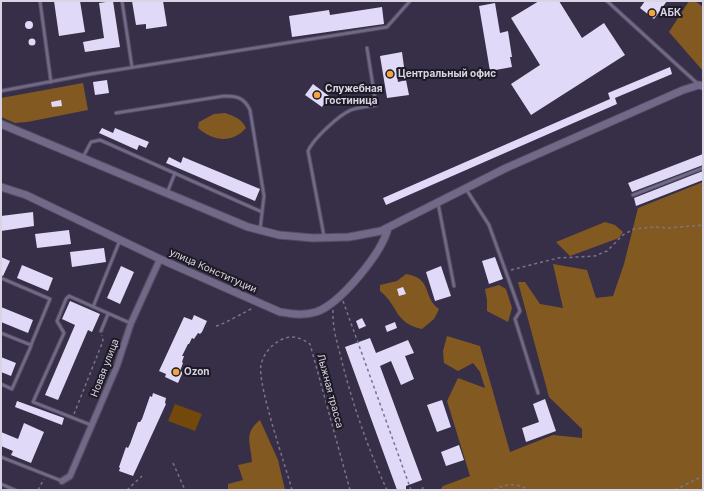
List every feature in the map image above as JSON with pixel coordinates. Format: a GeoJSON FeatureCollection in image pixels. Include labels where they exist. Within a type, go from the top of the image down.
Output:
{"type":"FeatureCollection","features":[{"type":"Feature","properties":{"kind":"street"},"geometry":{"type":"LineString","coordinates":[[1,124],[166,193],[260,230],[301,238],[325,238],[363,235],[388,228],[465,188],[550,148],[683,90],[701,85]]}},
{"type":"Feature","properties":{"kind":"street","name":"улица Конституции"},"geometry":{"type":"LineString","coordinates":[[1,187],[26,195],[160,259],[280,312],[300,315],[316,312],[333,302],[341,295],[379,250],[388,228]]}},
{"type":"Feature","properties":{"kind":"street","name":"Новая улица"},"geometry":{"type":"LineString","coordinates":[[62,481],[70,476],[117,366],[131,323],[160,259]]}},
{"type":"Feature","properties":{"kind":"lane"},"geometry":{"type":"LineString","coordinates":[[40,1],[51,82]]}},
{"type":"Feature","properties":{"kind":"lane"},"geometry":{"type":"LineString","coordinates":[[122,1],[132,67]]}},
{"type":"Feature","properties":{"kind":"lane"},"geometry":{"type":"LineString","coordinates":[[1,91],[132,67],[387,27],[410,1]]}},
{"type":"Feature","properties":{"kind":"lane"},"geometry":{"type":"LineString","coordinates":[[607,1],[701,85]]}},
{"type":"Feature","properties":{"kind":"lane"},"geometry":{"type":"LineString","coordinates":[[325,238],[308,151],[315,140],[345,113],[353,109],[376,105],[367,48]]}},
{"type":"Feature","properties":{"kind":"lane"},"geometry":{"type":"LineString","coordinates":[[116,113],[224,96],[239,97],[244,100],[250,110],[264,196],[260,230]]}},
{"type":"Feature","properties":{"kind":"lane"},"geometry":{"type":"LineString","coordinates":[[83,158],[91,142],[100,140],[262,212]]}},
{"type":"Feature","properties":{"kind":"lane"},"geometry":{"type":"LineString","coordinates":[[633,195],[703,168]]}},
{"type":"Feature","properties":{"kind":"lane"},"geometry":{"type":"LineString","coordinates":[[166,193],[175,173]]}},
{"type":"Feature","properties":{"kind":"lane"},"geometry":{"type":"LineString","coordinates":[[465,188],[489,225],[507,271],[520,312],[515,319],[538,393]]}},
{"type":"Feature","properties":{"kind":"lane"},"geometry":{"type":"LineString","coordinates":[[438,203],[454,286]]}},
{"type":"Feature","properties":{"kind":"lane"},"geometry":{"type":"LineString","coordinates":[[93,307],[120,239]]}},
{"type":"Feature","properties":{"kind":"lane"},"geometry":{"type":"LineString","coordinates":[[1,278],[50,299],[12,389],[1,384]]}},
{"type":"Feature","properties":{"kind":"lane"},"geometry":{"type":"LineString","coordinates":[[92,425],[33,402],[64,333],[57,321],[66,298],[69,296],[131,323]]}},
{"type":"Feature","properties":{"kind":"lane"},"geometry":{"type":"LineString","coordinates":[[101,331],[108,314]]}},
{"type":"Feature","properties":{"kind":"lane"},"geometry":{"type":"LineString","coordinates":[[1,333],[31,346]]}},
{"type":"Feature","properties":{"kind":"lane"},"geometry":{"type":"LineString","coordinates":[[1,456],[62,481]]}},
{"type":"Feature","properties":{"kind":"lane"},"geometry":{"type":"LineString","coordinates":[[1,484],[15,490]]}},
{"type":"Feature","properties":{"kind":"path"},"geometry":{"type":"LineString","coordinates":[[507,271],[558,258],[595,256],[607,252],[623,235],[634,229],[644,227],[669,228],[703,225]]}},
{"type":"Feature","properties":{"kind":"path"},"geometry":{"type":"LineString","coordinates":[[341,295],[411,490]]}},
{"type":"Feature","properties":{"kind":"path"},"geometry":{"type":"LineString","coordinates":[[333,302],[332,324],[348,385],[376,467],[387,490]]}},
{"type":"Feature","properties":{"kind":"path"},"geometry":{"type":"LineString","coordinates":[[216,326],[220,326],[260,303]]}},
{"type":"Feature","properties":{"kind":"path"},"geometry":{"type":"LineString","coordinates":[[73,418],[103,341],[101,331]]}},
{"type":"Feature","properties":{"kind":"path","name":"Лыжная трасса"},"geometry":{"type":"LineString","coordinates":[[292,490],[265,394],[261,366],[264,357],[272,345],[282,339],[301,337],[310,344],[350,490]]}},
{"type":"Feature","properties":{"kind":"path"},"geometry":{"type":"LineString","coordinates":[[173,463],[185,490]]}},
{"type":"Feature","properties":{"kind":"path"},"geometry":{"type":"LineString","coordinates":[[38,490],[46,474]]}},
{"type":"Feature","properties":{"kind":"path"},"geometry":{"type":"LineString","coordinates":[[127,490],[142,476]]}},
{"type":"Feature","properties":{"kind":"path"},"geometry":{"type":"LineString","coordinates":[[675,490],[703,476]]}},
{"type":"Feature","properties":{"kind":"path"},"geometry":{"type":"LineString","coordinates":[[494,490],[504,484],[515,484],[529,490]]}},
{"type":"Feature","properties":{"kind":"path"},"geometry":{"type":"LineString","coordinates":[[422,490],[424,485]]}},
{"type":"Feature","properties":{"kind":"shaded area"},"geometry":{"type":"Polygon","coordinates":[[[689,1],[695,1],[703,7],[703,71],[669,32],[689,1]]]}},
{"type":"Feature","properties":{"kind":"shaded area"},"geometry":{"type":"Polygon","coordinates":[[[83,83],[88,110],[15,123],[1,117],[1,98],[83,83]]]}},
{"type":"Feature","properties":{"kind":"shaded area"},"geometry":{"type":"Polygon","coordinates":[[[225,113],[240,120],[246,128],[235,137],[222,139],[216,138],[198,128],[199,122],[214,114],[225,113]]]}},
{"type":"Feature","properties":{"kind":"shaded area"},"geometry":{"type":"Polygon","coordinates":[[[703,182],[703,490],[440,490],[443,486],[470,476],[447,401],[458,378],[485,388],[480,372],[473,363],[458,371],[444,363],[443,351],[447,336],[480,346],[510,452],[553,435],[582,438],[582,429],[549,397],[518,282],[525,282],[540,304],[563,308],[553,264],[587,270],[596,298],[613,296],[624,264],[638,208],[703,182]]]}},
{"type":"Feature","properties":{"kind":"shaded area"},"geometry":{"type":"Polygon","coordinates":[[[605,222],[615,225],[623,232],[619,238],[570,256],[556,242],[605,222]]]}},
{"type":"Feature","properties":{"kind":"shaded area"},"geometry":{"type":"Polygon","coordinates":[[[406,274],[420,279],[426,288],[430,299],[439,309],[434,319],[422,329],[406,323],[391,302],[380,291],[380,285],[397,281],[406,274]]]}},
{"type":"Feature","properties":{"kind":"shaded area"},"geometry":{"type":"Polygon","coordinates":[[[499,285],[506,289],[512,308],[508,322],[487,311],[485,289],[499,285]]]}},
{"type":"Feature","properties":{"kind":"shaded area"},"geometry":{"type":"Polygon","coordinates":[[[175,404],[202,414],[195,431],[168,421],[175,404]]]}},
{"type":"Feature","properties":{"kind":"shaded area"},"geometry":{"type":"Polygon","coordinates":[[[260,420],[278,460],[285,490],[228,490],[228,484],[243,480],[238,465],[252,462],[249,439],[251,430],[260,420]]]}},
{"type":"Feature","properties":{"kind":"building"},"geometry":{"type":"Polygon","coordinates":[[[54,1],[80,1],[85,32],[59,36],[54,1]]]}},
{"type":"Feature","properties":{"kind":"building"},"geometry":{"type":"Polygon","coordinates":[[[113,1],[120,47],[85,52],[83,42],[104,38],[99,3],[113,1]]]}},
{"type":"Feature","properties":{"kind":"building"},"geometry":{"type":"Polygon","coordinates":[[[132,1],[163,1],[167,26],[146,29],[146,24],[136,25],[132,1]]]}},
{"type":"Feature","properties":{"kind":"building"},"geometry":{"type":"Polygon","coordinates":[[[539,1],[559,1],[582,38],[604,23],[625,55],[531,115],[511,84],[540,65],[511,18],[539,1]]]}},
{"type":"Feature","properties":{"kind":"building","name":"АБК"},"geometry":{"type":"Polygon","coordinates":[[[645,1],[667,1],[654,19],[640,8],[645,1]]]}},
{"type":"Feature","properties":{"kind":"building"},"geometry":{"type":"Polygon","coordinates":[[[495,3],[500,33],[508,31],[512,67],[490,71],[479,6],[495,3]]]}},
{"type":"Feature","properties":{"kind":"building"},"geometry":{"type":"Polygon","coordinates":[[[382,7],[384,24],[292,37],[289,16],[329,10],[330,15],[382,7]]]}},
{"type":"Feature","properties":{"kind":"building"},"geometry":{"type":"Polygon","coordinates":[[[29,21],[32,22],[32,28],[29,29],[26,28],[25,25],[26,22],[29,21]]]}},
{"type":"Feature","properties":{"kind":"building"},"geometry":{"type":"Polygon","coordinates":[[[32,38],[35,39],[35,45],[32,46],[29,45],[28,42],[29,39],[32,38]]]}},
{"type":"Feature","properties":{"kind":"building","name":"Центральный офис"},"geometry":{"type":"Polygon","coordinates":[[[402,52],[404,67],[396,68],[398,82],[406,80],[409,95],[387,98],[380,56],[402,52]]]}},
{"type":"Feature","properties":{"kind":"building"},"geometry":{"type":"Polygon","coordinates":[[[670,67],[672,74],[615,98],[617,104],[386,205],[383,198],[610,99],[608,93],[670,67]]]}},
{"type":"Feature","properties":{"kind":"building"},"geometry":{"type":"Polygon","coordinates":[[[107,80],[109,93],[95,95],[93,82],[107,80]]]}},
{"type":"Feature","properties":{"kind":"building","name":"Служебная гостиница"},"geometry":{"type":"Polygon","coordinates":[[[313,84],[329,96],[322,107],[305,95],[313,84]]]}},
{"type":"Feature","properties":{"kind":"building"},"geometry":{"type":"Polygon","coordinates":[[[61,100],[62,106],[52,107],[51,102],[61,100]]]}},
{"type":"Feature","properties":{"kind":"building"},"geometry":{"type":"Polygon","coordinates":[[[102,128],[113,133],[115,128],[149,142],[146,148],[139,145],[137,150],[99,133],[102,128]]]}},
{"type":"Feature","properties":{"kind":"building"},"geometry":{"type":"Polygon","coordinates":[[[703,154],[703,165],[632,192],[628,183],[703,154]]]}},
{"type":"Feature","properties":{"kind":"building"},"geometry":{"type":"Polygon","coordinates":[[[169,157],[181,163],[183,157],[260,189],[255,201],[166,163],[169,157]]]}},
{"type":"Feature","properties":{"kind":"building"},"geometry":{"type":"Polygon","coordinates":[[[703,171],[703,180],[636,206],[634,198],[703,171]]]}},
{"type":"Feature","properties":{"kind":"building"},"geometry":{"type":"Polygon","coordinates":[[[33,212],[34,226],[1,231],[1,216],[33,212]]]}},
{"type":"Feature","properties":{"kind":"building"},"geometry":{"type":"Polygon","coordinates":[[[69,230],[71,244],[37,248],[35,234],[69,230]]]}},
{"type":"Feature","properties":{"kind":"building"},"geometry":{"type":"Polygon","coordinates":[[[104,248],[106,262],[72,267],[70,252],[104,248]]]}},
{"type":"Feature","properties":{"kind":"building"},"geometry":{"type":"Polygon","coordinates":[[[1,257],[10,261],[3,276],[1,275],[1,257]]]}},
{"type":"Feature","properties":{"kind":"building"},"geometry":{"type":"Polygon","coordinates":[[[495,257],[503,279],[489,284],[482,261],[495,257]]]}},
{"type":"Feature","properties":{"kind":"building"},"geometry":{"type":"Polygon","coordinates":[[[22,265],[53,278],[48,291],[17,278],[22,265]]]}},
{"type":"Feature","properties":{"kind":"building"},"geometry":{"type":"Polygon","coordinates":[[[121,266],[134,272],[120,304],[107,298],[121,266]]]}},
{"type":"Feature","properties":{"kind":"building"},"geometry":{"type":"Polygon","coordinates":[[[441,266],[451,296],[435,301],[426,272],[441,266]]]}},
{"type":"Feature","properties":{"kind":"building"},"geometry":{"type":"Polygon","coordinates":[[[403,287],[406,294],[399,296],[397,289],[403,287]]]}},
{"type":"Feature","properties":{"kind":"building"},"geometry":{"type":"Polygon","coordinates":[[[70,301],[100,314],[92,332],[88,330],[58,400],[45,395],[75,325],[62,319],[70,301]]]}},
{"type":"Feature","properties":{"kind":"building"},"geometry":{"type":"Polygon","coordinates":[[[1,307],[33,320],[28,333],[1,322],[1,307]]]}},
{"type":"Feature","properties":{"kind":"building"},"geometry":{"type":"Polygon","coordinates":[[[194,315],[207,321],[202,332],[200,334],[198,333],[194,339],[192,338],[182,356],[184,356],[180,371],[182,374],[178,383],[165,377],[166,374],[159,371],[184,317],[192,320],[194,315]]]}},
{"type":"Feature","properties":{"kind":"building"},"geometry":{"type":"Polygon","coordinates":[[[362,318],[366,326],[359,329],[356,321],[362,318]]]}},
{"type":"Feature","properties":{"kind":"building"},"geometry":{"type":"Polygon","coordinates":[[[395,322],[397,328],[387,332],[385,326],[395,322]]]}},
{"type":"Feature","properties":{"kind":"building"},"geometry":{"type":"Polygon","coordinates":[[[370,338],[376,353],[408,340],[414,353],[405,356],[414,379],[401,385],[391,361],[380,366],[422,480],[406,486],[406,489],[402,490],[397,490],[345,347],[370,338]]]}},
{"type":"Feature","properties":{"kind":"building"},"geometry":{"type":"Polygon","coordinates":[[[1,357],[16,363],[11,376],[1,372],[1,357]]]}},
{"type":"Feature","properties":{"kind":"building"},"geometry":{"type":"Polygon","coordinates":[[[153,393],[166,398],[166,404],[133,476],[119,471],[119,467],[126,447],[128,448],[138,422],[142,419],[150,396],[152,397],[153,393]]]}},
{"type":"Feature","properties":{"kind":"building"},"geometry":{"type":"Polygon","coordinates":[[[545,399],[556,431],[526,442],[522,428],[539,422],[533,404],[545,399]]]}},
{"type":"Feature","properties":{"kind":"building"},"geometry":{"type":"Polygon","coordinates":[[[442,400],[451,427],[437,432],[427,405],[442,400]]]}},
{"type":"Feature","properties":{"kind":"building"},"geometry":{"type":"Polygon","coordinates":[[[17,401],[64,418],[62,425],[15,407],[17,401]]]}},
{"type":"Feature","properties":{"kind":"building"},"geometry":{"type":"Polygon","coordinates":[[[24,423],[44,432],[31,463],[11,455],[13,451],[1,446],[1,432],[18,439],[24,423]]]}},
{"type":"Feature","properties":{"kind":"building"},"geometry":{"type":"Polygon","coordinates":[[[459,445],[464,460],[446,466],[441,452],[459,445]]]}},
{"type":"Feature","properties":{"kind":"place","name":"АБК"},"geometry":{"type":"Point","coordinates":[652,13]}},
{"type":"Feature","properties":{"kind":"place","name":"Центральный офис"},"geometry":{"type":"Point","coordinates":[390,74]}},
{"type":"Feature","properties":{"kind":"place","name":"Служебная гостиница"},"geometry":{"type":"Point","coordinates":[317,95]}},
{"type":"Feature","properties":{"kind":"place","name":"Ozon"},"geometry":{"type":"Point","coordinates":[176,372]}}]}
